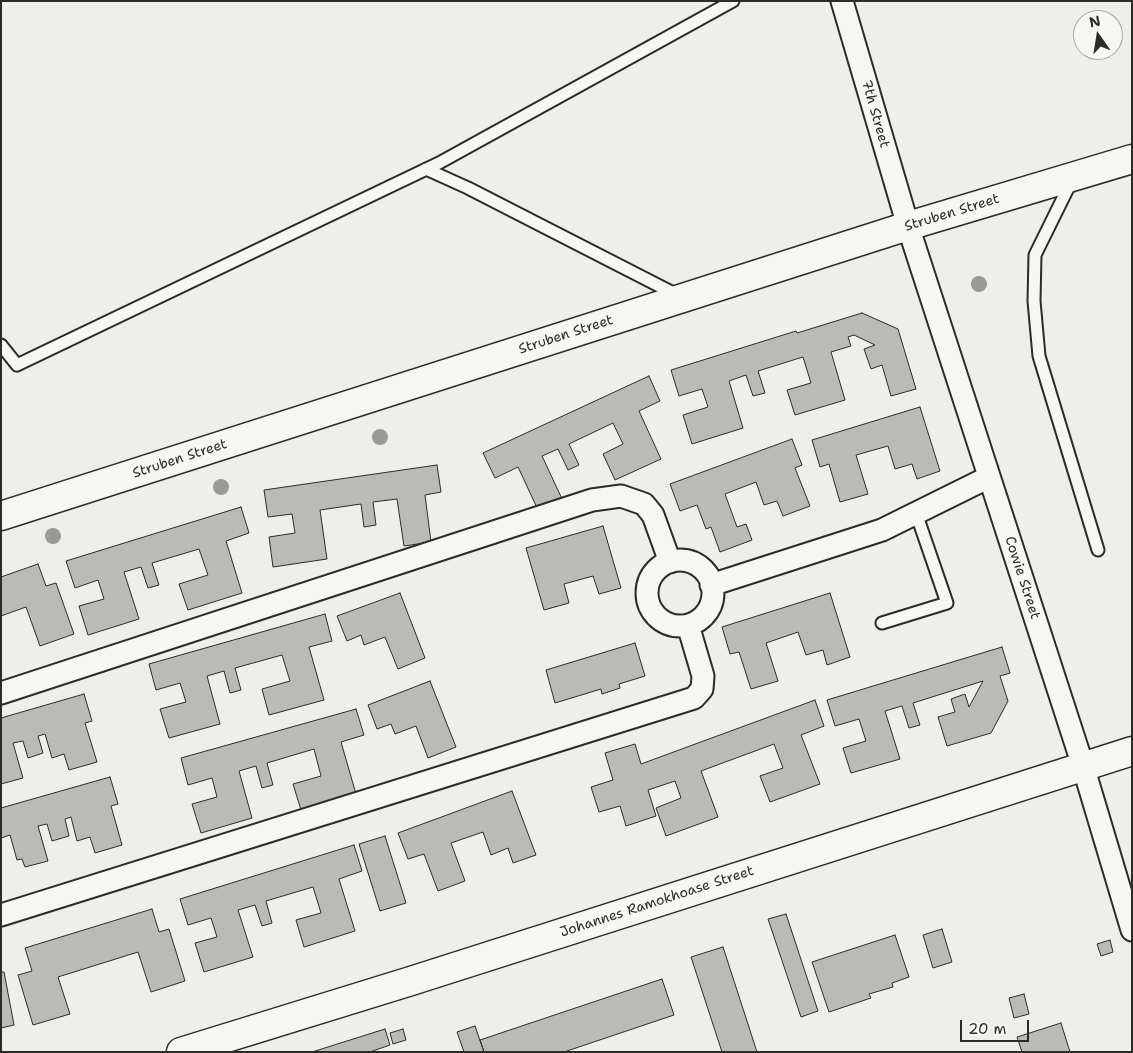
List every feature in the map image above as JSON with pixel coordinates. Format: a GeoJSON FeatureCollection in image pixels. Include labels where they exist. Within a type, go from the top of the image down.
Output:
{"type":"FeatureCollection","features":[{"type":"Feature","properties":{"kind":"main road","name":"Struben Street"},"geometry":{"type":"LineString","coordinates":[[1,516],[908,226],[1132,159]]}},
{"type":"Feature","properties":{"kind":"main road","name":"Johannes Ramokhoase Street"},"geometry":{"type":"LineString","coordinates":[[181,1052],[411,981],[1132,751]]}},
{"type":"Feature","properties":{"kind":"street","name":"7th Street"},"geometry":{"type":"LineString","coordinates":[[842,1],[908,226]]}},
{"type":"Feature","properties":{"kind":"street","name":"Cowie Street"},"geometry":{"type":"LineString","coordinates":[[908,226],[1084,766],[1132,930]]}},
{"type":"Feature","properties":{"kind":"street"},"geometry":{"type":"LineString","coordinates":[[711,584],[882,530],[989,477]]}},
{"type":"Feature","properties":{"kind":"street"},"geometry":{"type":"LineString","coordinates":[[1,693],[592,500],[621,496],[644,504],[653,515],[670,562]]}},
{"type":"Feature","properties":{"kind":"street"},"geometry":{"type":"LineString","coordinates":[[670,562],[691,562],[700,567],[707,575],[711,584],[713,595],[705,614],[697,621],[688,625],[676,626],[666,623],[656,617],[648,602],[648,586],[652,576],[660,567],[670,562]]}},
{"type":"Feature","properties":{"kind":"street"},"geometry":{"type":"LineString","coordinates":[[1,915],[694,698],[702,689],[703,676],[688,625]]}},
{"type":"Feature","properties":{"kind":"lane"},"geometry":{"type":"LineString","coordinates":[[1,346],[17,365],[426,169],[732,1]]}},
{"type":"Feature","properties":{"kind":"lane"},"geometry":{"type":"LineString","coordinates":[[426,169],[468,188],[683,298]]}},
{"type":"Feature","properties":{"kind":"lane"},"geometry":{"type":"LineString","coordinates":[[1073,176],[1035,255],[1034,302],[1039,356],[1098,550]]}},
{"type":"Feature","properties":{"kind":"lane"},"geometry":{"type":"LineString","coordinates":[[882,623],[947,603],[916,513]]}},
{"type":"Feature","properties":{"kind":"building"},"geometry":{"type":"Polygon","coordinates":[[[862,313],[898,329],[916,389],[891,396],[882,365],[871,369],[864,349],[875,345],[854,335],[848,337],[851,346],[831,352],[845,400],[795,415],[787,390],[811,383],[803,357],[758,371],[765,393],[753,396],[746,375],[729,381],[743,428],[692,444],[683,415],[708,407],[702,389],[679,396],[671,370],[796,331],[797,333],[862,313]]]}},
{"type":"Feature","properties":{"kind":"building"},"geometry":{"type":"Polygon","coordinates":[[[649,376],[660,401],[639,411],[661,459],[615,480],[603,454],[623,444],[613,423],[569,444],[579,465],[568,470],[558,449],[542,456],[563,501],[539,512],[518,467],[495,478],[483,453],[649,376]]]}},
{"type":"Feature","properties":{"kind":"building"},"geometry":{"type":"Polygon","coordinates":[[[920,407],[940,471],[917,479],[912,464],[895,469],[888,446],[856,455],[868,494],[840,502],[829,464],[820,467],[812,440],[920,407]]]}},
{"type":"Feature","properties":{"kind":"building"},"geometry":{"type":"Polygon","coordinates":[[[792,439],[802,465],[795,468],[810,506],[783,516],[777,501],[764,505],[756,482],[725,494],[737,527],[746,524],[752,540],[720,552],[711,527],[706,529],[697,505],[680,511],[670,484],[792,439]]]}},
{"type":"Feature","properties":{"kind":"building"},"geometry":{"type":"Polygon","coordinates":[[[437,465],[441,492],[425,495],[431,542],[404,546],[397,499],[373,502],[376,525],[364,527],[361,504],[320,510],[327,559],[273,567],[269,537],[295,533],[292,514],[268,517],[264,490],[437,465]]]}},
{"type":"Feature","properties":{"kind":"building"},"geometry":{"type":"Polygon","coordinates":[[[241,507],[249,533],[226,541],[242,593],[188,610],[179,584],[208,575],[199,549],[152,563],[159,585],[148,588],[141,567],[124,572],[139,619],[88,635],[79,606],[104,599],[98,580],[75,588],[66,561],[241,507]]]}},
{"type":"Feature","properties":{"kind":"building"},"geometry":{"type":"Polygon","coordinates":[[[603,526],[621,588],[599,594],[593,576],[564,584],[569,603],[544,610],[526,548],[603,526]]]}},
{"type":"Feature","properties":{"kind":"building"},"geometry":{"type":"Polygon","coordinates":[[[38,564],[46,586],[56,583],[74,634],[40,646],[26,607],[1,616],[1,577],[38,564]]]}},
{"type":"Feature","properties":{"kind":"building"},"geometry":{"type":"Polygon","coordinates":[[[400,593],[425,658],[398,669],[385,637],[364,645],[361,635],[347,641],[337,616],[400,593]]]}},
{"type":"Feature","properties":{"kind":"building"},"geometry":{"type":"Polygon","coordinates":[[[830,593],[850,657],[827,665],[823,650],[806,655],[798,632],[766,643],[778,681],[751,689],[739,652],[730,654],[722,627],[830,593]]]}},
{"type":"Feature","properties":{"kind":"building"},"geometry":{"type":"Polygon","coordinates":[[[325,614],[332,641],[309,647],[324,700],[269,715],[262,689],[290,681],[282,655],[235,668],[241,690],[230,693],[224,671],[207,676],[220,724],[169,738],[160,709],[186,702],[180,683],[156,690],[149,664],[325,614]]]}},
{"type":"Feature","properties":{"kind":"building"},"geometry":{"type":"Polygon","coordinates":[[[635,643],[645,676],[619,684],[620,688],[602,694],[601,689],[555,703],[546,670],[635,643]]]}},
{"type":"Feature","properties":{"kind":"building"},"geometry":{"type":"Polygon","coordinates":[[[1002,647],[1010,673],[1000,676],[1008,701],[991,733],[947,746],[938,717],[955,712],[951,699],[965,694],[969,707],[983,681],[913,703],[920,725],[909,728],[902,706],[885,711],[900,759],[851,773],[843,748],[866,741],[859,719],[835,726],[827,700],[1002,647]]]}},
{"type":"Feature","properties":{"kind":"building"},"geometry":{"type":"Polygon","coordinates":[[[430,681],[456,747],[428,758],[416,726],[395,734],[391,724],[377,729],[368,705],[430,681]]]}},
{"type":"Feature","properties":{"kind":"building"},"geometry":{"type":"Polygon","coordinates":[[[84,694],[92,721],[85,723],[97,762],[69,770],[64,754],[52,758],[45,734],[38,736],[43,753],[28,758],[23,741],[13,743],[23,778],[1,784],[1,718],[84,694]]]}},
{"type":"Feature","properties":{"kind":"building"},"geometry":{"type":"Polygon","coordinates":[[[815,700],[824,726],[801,735],[820,784],[770,802],[760,776],[783,768],[774,744],[701,771],[718,817],[666,836],[656,808],[681,798],[675,781],[648,790],[656,816],[626,826],[620,806],[599,812],[591,787],[613,780],[605,753],[635,744],[641,764],[815,700]]]}},
{"type":"Feature","properties":{"kind":"building"},"geometry":{"type":"Polygon","coordinates":[[[356,709],[364,735],[341,742],[356,794],[301,810],[293,784],[321,776],[314,749],[267,763],[273,785],[262,788],[256,766],[239,771],[252,818],[201,833],[192,804],[217,797],[212,778],[188,785],[181,758],[356,709]]]}},
{"type":"Feature","properties":{"kind":"building"},"geometry":{"type":"Polygon","coordinates":[[[110,777],[118,804],[111,806],[122,845],[95,853],[90,837],[77,841],[71,817],[65,819],[69,836],[52,841],[47,824],[38,826],[48,861],[25,867],[22,859],[17,860],[10,835],[1,838],[1,808],[110,777]]]}},
{"type":"Feature","properties":{"kind":"building"},"geometry":{"type":"Polygon","coordinates":[[[512,791],[536,855],[513,863],[508,848],[491,855],[483,832],[451,843],[465,881],[438,891],[424,854],[408,859],[398,833],[512,791]]]}},
{"type":"Feature","properties":{"kind":"building"},"geometry":{"type":"Polygon","coordinates":[[[385,836],[406,903],[380,911],[359,844],[385,836]]]}},
{"type":"Feature","properties":{"kind":"building"},"geometry":{"type":"Polygon","coordinates":[[[354,845],[362,871],[339,879],[355,931],[304,947],[296,920],[321,913],[313,887],[266,901],[272,923],[262,926],[255,905],[238,910],[253,957],[204,972],[195,943],[217,937],[211,918],[188,925],[180,899],[354,845]]]}},
{"type":"Feature","properties":{"kind":"building"},"geometry":{"type":"Polygon","coordinates":[[[152,909],[159,932],[169,929],[185,981],[151,992],[138,952],[58,977],[70,1014],[33,1025],[18,975],[32,971],[25,948],[152,909]]]}},
{"type":"Feature","properties":{"kind":"building"},"geometry":{"type":"Polygon","coordinates":[[[786,914],[818,1011],[801,1017],[768,919],[786,914]]]}},
{"type":"Feature","properties":{"kind":"building"},"geometry":{"type":"Polygon","coordinates":[[[942,929],[952,962],[933,968],[923,935],[942,929]]]}},
{"type":"Feature","properties":{"kind":"building"},"geometry":{"type":"Polygon","coordinates":[[[895,935],[909,977],[892,983],[893,987],[869,994],[871,998],[829,1012],[812,962],[895,935]]]}},
{"type":"Feature","properties":{"kind":"building"},"geometry":{"type":"Polygon","coordinates":[[[1110,940],[1113,952],[1101,956],[1097,944],[1110,940]]]}},
{"type":"Feature","properties":{"kind":"building"},"geometry":{"type":"Polygon","coordinates":[[[723,947],[757,1052],[722,1052],[691,957],[723,947]]]}},
{"type":"Feature","properties":{"kind":"building"},"geometry":{"type":"Polygon","coordinates":[[[1,972],[4,972],[14,1025],[1,1028],[1,972]]]}},
{"type":"Feature","properties":{"kind":"building"},"geometry":{"type":"Polygon","coordinates":[[[662,979],[674,1015],[564,1052],[484,1052],[480,1040],[662,979]]]}},
{"type":"Feature","properties":{"kind":"building"},"geometry":{"type":"Polygon","coordinates":[[[1024,994],[1029,1014],[1014,1018],[1009,998],[1024,994]]]}},
{"type":"Feature","properties":{"kind":"building"},"geometry":{"type":"Polygon","coordinates":[[[1061,1023],[1070,1052],[1022,1052],[1017,1037],[1061,1023]]]}},
{"type":"Feature","properties":{"kind":"building"},"geometry":{"type":"Polygon","coordinates":[[[475,1026],[484,1052],[464,1052],[457,1032],[475,1026]]]}},
{"type":"Feature","properties":{"kind":"building"},"geometry":{"type":"Polygon","coordinates":[[[385,1029],[390,1045],[370,1052],[312,1052],[385,1029]]]}},
{"type":"Feature","properties":{"kind":"building"},"geometry":{"type":"Polygon","coordinates":[[[403,1029],[406,1040],[393,1044],[390,1033],[403,1029]]]}}]}
